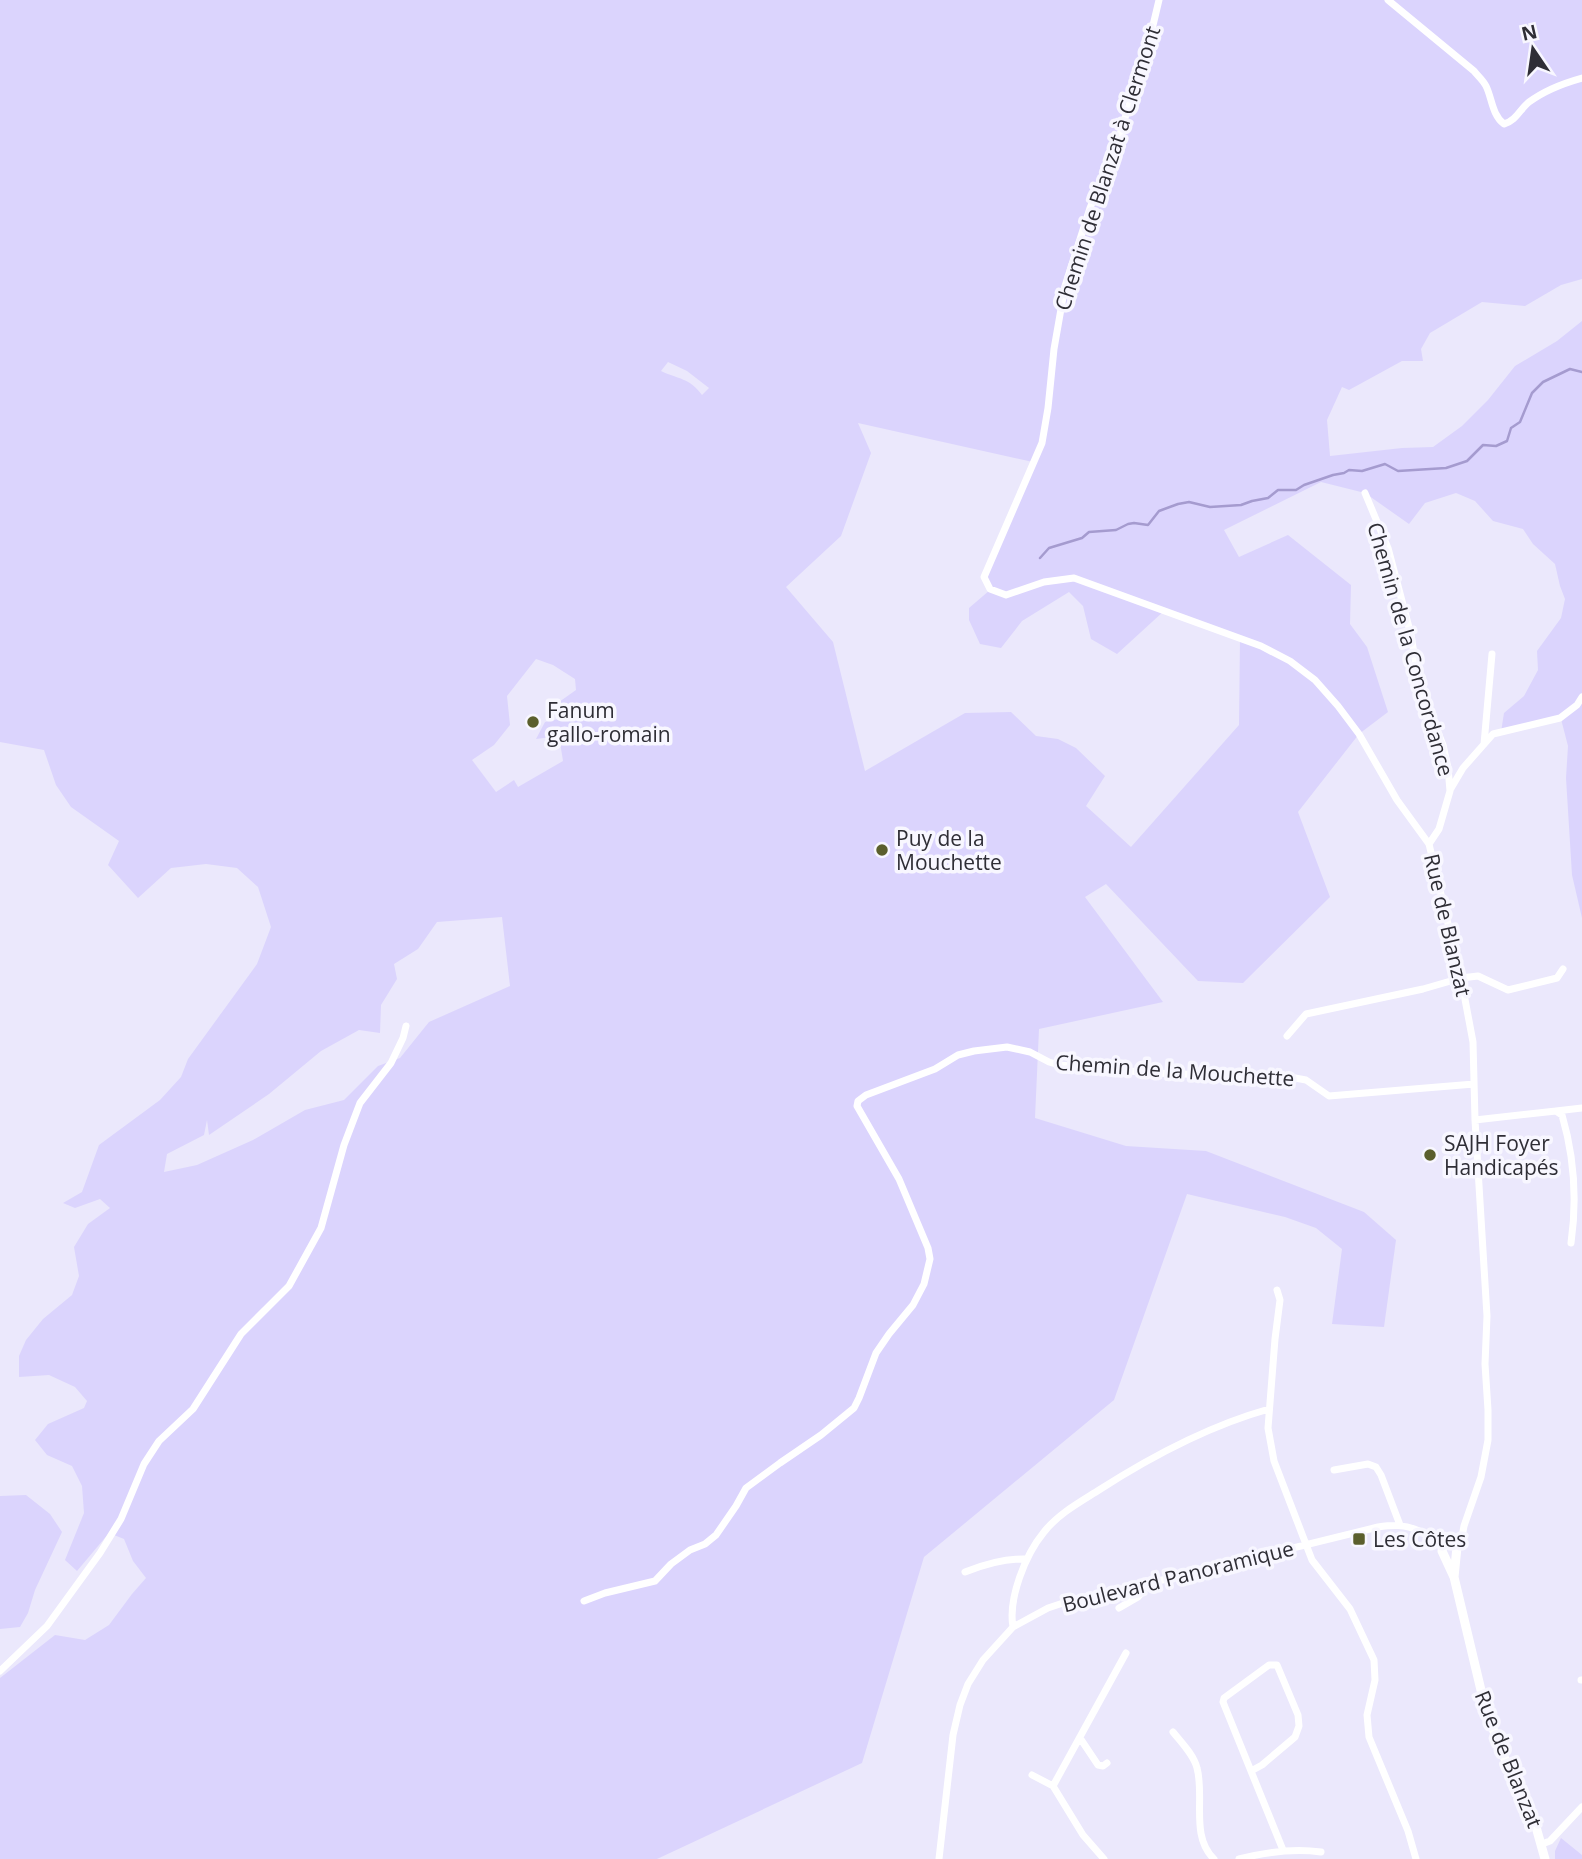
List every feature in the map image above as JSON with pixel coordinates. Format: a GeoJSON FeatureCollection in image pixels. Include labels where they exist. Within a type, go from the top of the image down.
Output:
{"type":"FeatureCollection","features":[{"type":"Feature","properties":{"kind":"street","name":"Chemin de Blanzat à Clermont"},"geometry":{"type":"LineString","coordinates":[[1016,592],[1006,595],[990,590],[984,577],[1042,443],[1065,286],[1090,208],[1120,134],[1159,0]]}},
{"type":"Feature","properties":{"kind":"street"},"geometry":{"type":"LineString","coordinates":[[1388,0],[1474,71],[1485,84],[1497,117],[1504,124],[1512,121],[1528,102],[1560,85],[1582,78]]}},
{"type":"Feature","properties":{"kind":"street","name":"Chemin de la Concordance"},"geometry":{"type":"LineString","coordinates":[[1365,494],[1388,548],[1411,635],[1419,684],[1443,745],[1448,768],[1450,791],[1439,829],[1429,844]]}},
{"type":"Feature","properties":{"kind":"street","name":"Rue de Blanzat"},"geometry":{"type":"LineString","coordinates":[[1016,592],[1044,582],[1074,578],[1261,646],[1290,661],[1315,680],[1338,706],[1359,734],[1396,800],[1429,844],[1461,978],[1473,1042],[1487,1316],[1485,1364],[1488,1430],[1481,1477],[1461,1542],[1452,1546],[1454,1577],[1485,1707],[1500,1748],[1532,1817],[1545,1859]]}},
{"type":"Feature","properties":{"kind":"street"},"geometry":{"type":"LineString","coordinates":[[1484,744],[1492,654]]}},
{"type":"Feature","properties":{"kind":"street"},"geometry":{"type":"LineString","coordinates":[[1450,791],[1463,768],[1493,734],[1560,718],[1577,705],[1582,697]]}},
{"type":"Feature","properties":{"kind":"street"},"geometry":{"type":"LineString","coordinates":[[1287,1037],[1306,1013],[1423,989],[1461,978],[1478,976],[1508,989],[1557,978],[1563,970]]}},
{"type":"Feature","properties":{"kind":"street"},"geometry":{"type":"LineString","coordinates":[[0,1671],[47,1626],[100,1553],[121,1518],[144,1464],[159,1441],[193,1409],[241,1334],[289,1286],[321,1228],[344,1145],[360,1103],[391,1063],[406,1026]]}},
{"type":"Feature","properties":{"kind":"street","name":"Chemin de la Mouchette"},"geometry":{"type":"LineString","coordinates":[[584,1601],[655,1581],[671,1564],[716,1535],[746,1489],[821,1436],[854,1408],[876,1353],[913,1305],[927,1274],[930,1259],[928,1248],[899,1179],[857,1106],[858,1101],[866,1095],[935,1069],[958,1055],[1007,1047],[1031,1052],[1059,1065],[1153,1073],[1295,1078],[1306,1080],[1329,1096],[1474,1084]]}},
{"type":"Feature","properties":{"kind":"street"},"geometry":{"type":"LineString","coordinates":[[1475,1120],[1582,1108]]}},
{"type":"Feature","properties":{"kind":"street"},"geometry":{"type":"LineString","coordinates":[[1556,1111],[1562,1115],[1567,1131],[1572,1167],[1575,1214],[1571,1243]]}},
{"type":"Feature","properties":{"kind":"street"},"geometry":{"type":"LineString","coordinates":[[1277,1290],[1280,1300],[1268,1428],[1274,1461],[1312,1559],[1350,1609],[1374,1660],[1375,1680],[1367,1715],[1369,1737],[1408,1831],[1416,1859]]}},
{"type":"Feature","properties":{"kind":"street"},"geometry":{"type":"LineString","coordinates":[[1013,1627],[1011,1615],[1018,1581],[1027,1559],[1044,1532],[1070,1508],[1167,1449],[1250,1414],[1269,1409]]}},
{"type":"Feature","properties":{"kind":"street"},"geometry":{"type":"LineString","coordinates":[[1334,1471],[1368,1464],[1376,1467],[1401,1525],[1452,1546]]}},
{"type":"Feature","properties":{"kind":"street","name":"Boulevard Panoramique"},"geometry":{"type":"LineString","coordinates":[[939,1859],[953,1735],[960,1705],[968,1684],[983,1660],[1013,1627],[1048,1608],[1069,1601],[1378,1527],[1401,1525]]}},
{"type":"Feature","properties":{"kind":"street"},"geometry":{"type":"LineString","coordinates":[[1428,1537],[1444,1554]]}},
{"type":"Feature","properties":{"kind":"street"},"geometry":{"type":"LineString","coordinates":[[1444,1554],[1442,1548],[1452,1546]]}},
{"type":"Feature","properties":{"kind":"street","name":"Rue de Blanzat"},"geometry":{"type":"LineString","coordinates":[[1444,1554],[1454,1577]]}},
{"type":"Feature","properties":{"kind":"street"},"geometry":{"type":"LineString","coordinates":[[965,1572],[986,1564],[1027,1559]]}},
{"type":"Feature","properties":{"kind":"street"},"geometry":{"type":"LineString","coordinates":[[1119,1608],[1138,1597],[1150,1583]]}},
{"type":"Feature","properties":{"kind":"street"},"geometry":{"type":"LineString","coordinates":[[1053,1786],[1126,1653]]}},
{"type":"Feature","properties":{"kind":"street"},"geometry":{"type":"LineString","coordinates":[[1251,1771],[1295,1737],[1298,1726],[1298,1716],[1277,1665],[1269,1665],[1224,1698],[1223,1702],[1283,1850]]}},
{"type":"Feature","properties":{"kind":"street"},"geometry":{"type":"LineString","coordinates":[[1173,1731],[1197,1767],[1200,1833],[1209,1855],[1214,1859]]}},
{"type":"Feature","properties":{"kind":"street"},"geometry":{"type":"LineString","coordinates":[[1080,1738],[1098,1765],[1107,1763]]}},
{"type":"Feature","properties":{"kind":"street"},"geometry":{"type":"LineString","coordinates":[[1032,1775],[1053,1786],[1083,1835],[1104,1859]]}},
{"type":"Feature","properties":{"kind":"street"},"geometry":{"type":"LineString","coordinates":[[1542,1844],[1550,1841],[1581,1811]]}},
{"type":"Feature","properties":{"kind":"street"},"geometry":{"type":"LineString","coordinates":[[1238,1859],[1283,1850],[1321,1852]]}},
{"type":"Feature","properties":{"kind":"shaded area"},"geometry":{"type":"Polygon","coordinates":[[[0,0],[1582,0],[1582,279],[1561,285],[1525,306],[1482,302],[1430,333],[1421,349],[1423,361],[1402,361],[1349,390],[1342,387],[1327,420],[1330,456],[1433,447],[1462,426],[1488,400],[1515,366],[1557,341],[1582,321],[1582,918],[1572,875],[1566,778],[1568,746],[1561,719],[1501,732],[1504,713],[1524,696],[1538,670],[1537,651],[1561,618],[1565,599],[1555,564],[1533,544],[1523,529],[1493,521],[1475,501],[1456,493],[1425,503],[1409,524],[1365,493],[1321,482],[1224,530],[1239,557],[1288,535],[1351,585],[1350,624],[1367,647],[1388,712],[1359,734],[1298,812],[1330,897],[1243,983],[1198,981],[1106,884],[1085,897],[1163,1002],[1039,1029],[1035,1118],[1126,1146],[1206,1151],[1364,1212],[1396,1240],[1384,1327],[1332,1324],[1342,1249],[1316,1228],[1285,1217],[1187,1194],[1114,1400],[924,1557],[862,1763],[657,1859],[0,1859],[0,1678],[55,1635],[85,1640],[109,1625],[146,1578],[133,1561],[124,1539],[109,1533],[77,1571],[65,1560],[84,1513],[82,1486],[72,1466],[47,1455],[35,1440],[48,1424],[84,1408],[87,1401],[75,1387],[49,1375],[19,1377],[19,1356],[26,1340],[43,1319],[72,1295],[79,1276],[74,1247],[88,1224],[110,1208],[100,1199],[75,1208],[63,1203],[82,1192],[99,1145],[160,1100],[181,1077],[188,1059],[257,964],[271,927],[258,887],[237,868],[206,864],[171,868],[138,898],[108,865],[119,841],[71,807],[56,785],[44,750],[0,742],[0,0]],[[668,362],[661,371],[688,382],[702,395],[709,388],[687,371],[668,362]],[[858,423],[871,453],[841,536],[786,587],[833,642],[865,771],[965,713],[1011,712],[1036,736],[1058,739],[1076,748],[1105,776],[1086,806],[1131,847],[1239,725],[1240,639],[1164,611],[1117,654],[1091,639],[1083,606],[1069,592],[1022,621],[1001,648],[980,644],[969,620],[969,608],[990,590],[984,577],[1033,462],[858,423]],[[536,659],[507,696],[510,725],[494,745],[472,760],[496,792],[514,780],[518,787],[563,761],[559,736],[536,739],[545,722],[558,719],[559,702],[576,690],[575,679],[553,665],[536,659]],[[502,917],[437,922],[418,949],[394,964],[397,979],[381,1005],[380,1033],[359,1030],[321,1051],[269,1094],[209,1135],[207,1120],[204,1135],[167,1154],[164,1172],[197,1165],[253,1140],[305,1110],[344,1100],[378,1066],[400,1058],[429,1022],[510,986],[502,917]]]}},
{"type":"Feature","properties":{"kind":"shaded area"},"geometry":{"type":"Polygon","coordinates":[[[26,1495],[50,1514],[62,1532],[20,1627],[0,1629],[0,1496],[26,1495]]]}},
{"type":"Feature","properties":{"kind":"shaded area"},"geometry":{"type":"Polygon","coordinates":[[[1561,1838],[1582,1855],[1582,1859],[1555,1859],[1555,1851],[1561,1838]]]}},
{"type":"Feature","properties":{"kind":"waterway"},"geometry":{"type":"LineString","coordinates":[[1040,558],[1049,548],[1082,538],[1089,532],[1116,530],[1134,523],[1148,525],[1159,511],[1178,504],[1189,502],[1210,507],[1241,505],[1268,498],[1278,490],[1296,490],[1349,470],[1362,471],[1385,464],[1398,471],[1446,468],[1467,461],[1483,445],[1496,446],[1507,441],[1511,428],[1520,422],[1532,393],[1543,382],[1570,369],[1582,372]]}},
{"type":"Feature","properties":{"kind":"place","name":"Fanum gallo-romain"},"geometry":{"type":"Point","coordinates":[533,722]}},
{"type":"Feature","properties":{"kind":"place","name":"Puy de la Mouchette"},"geometry":{"type":"Point","coordinates":[882,850]}},
{"type":"Feature","properties":{"kind":"place","name":"SAJH Foyer Handicapés"},"geometry":{"type":"Point","coordinates":[1430,1155]}},
{"type":"Feature","properties":{"kind":"place","name":"Les Côtes"},"geometry":{"type":"Point","coordinates":[1359,1539]}}]}
